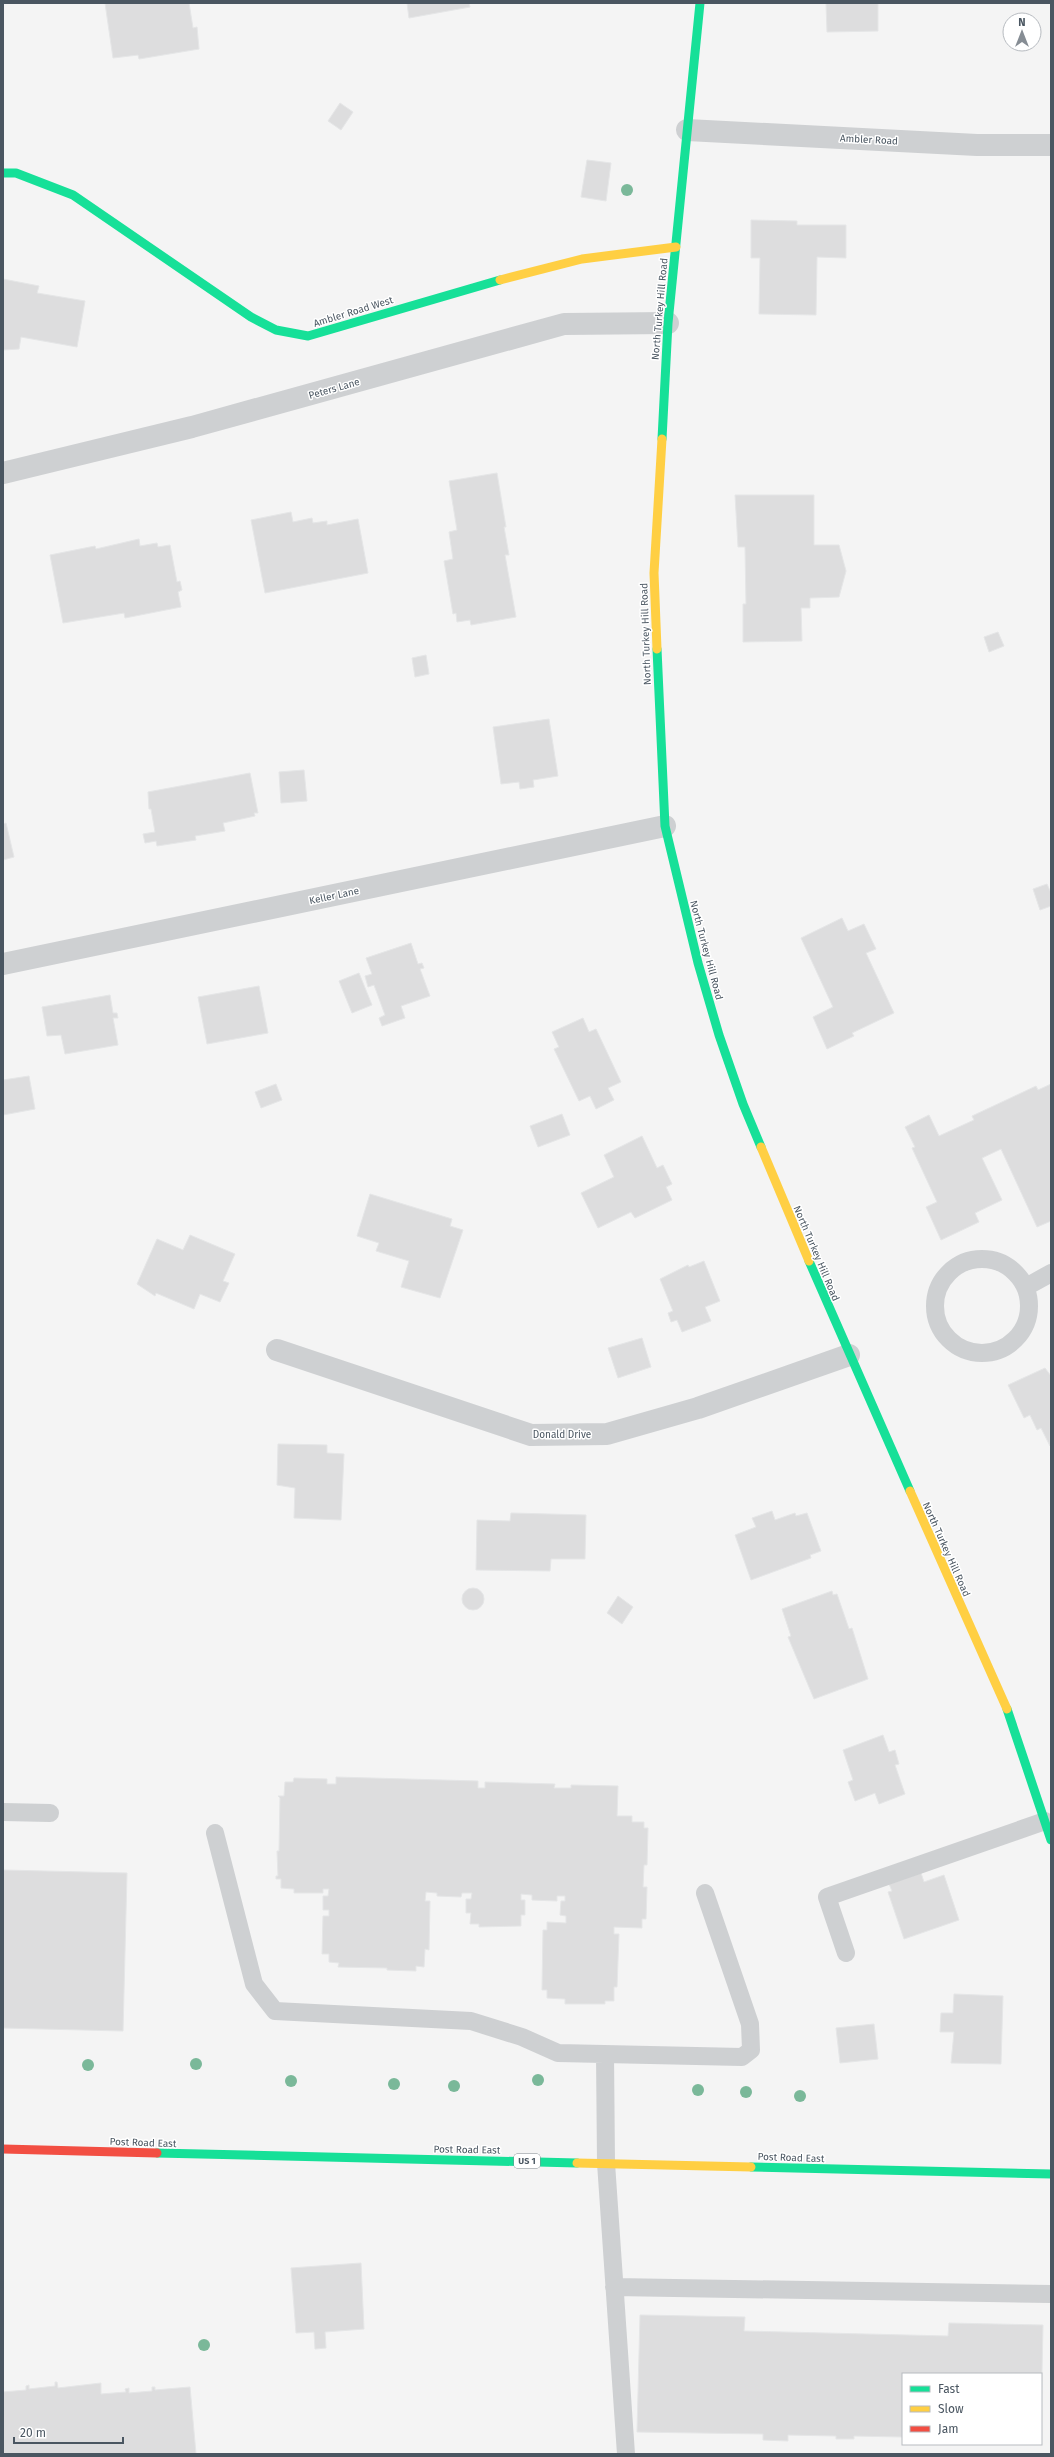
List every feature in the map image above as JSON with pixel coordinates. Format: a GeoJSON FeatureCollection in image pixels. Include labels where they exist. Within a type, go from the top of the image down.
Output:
{"type":"FeatureCollection","features":[{"type":"Feature","properties":{"kind":"street","name":"North Turkey Hill Road"},"geometry":{"type":"LineString","coordinates":[[700,3],[668,323],[654,574],[665,826],[698,963],[719,1035],[770,1172],[849,1355],[1008,1711],[1051,1840]]}},
{"type":"Feature","properties":{"kind":"street","name":"Ambler Road"},"geometry":{"type":"LineString","coordinates":[[687,130],[977,145],[1051,146]]}},
{"type":"Feature","properties":{"kind":"street","name":"Ambler Road West"},"geometry":{"type":"LineString","coordinates":[[3,173],[16,173],[73,195],[251,317],[276,330],[308,336],[465,289],[582,259],[676,247]]}},
{"type":"Feature","properties":{"kind":"street","name":"Peters Lane"},"geometry":{"type":"LineString","coordinates":[[3,473],[192,428],[564,324],[668,323]]}},
{"type":"Feature","properties":{"kind":"street","name":"Keller Lane"},"geometry":{"type":"LineString","coordinates":[[3,964],[665,826]]}},
{"type":"Feature","properties":{"kind":"street","name":"Donald Drive"},"geometry":{"type":"LineString","coordinates":[[277,1350],[531,1434],[607,1434],[698,1408],[849,1355]]}},
{"type":"Feature","properties":{"kind":"street","name":"Post Road East"},"geometry":{"type":"LineString","coordinates":[[3,2149],[1051,2174]]}},
{"type":"Feature","properties":{"kind":"lane"},"geometry":{"type":"LineString","coordinates":[[977,1258],[992,1259],[1006,1264],[1018,1274],[1026,1287],[1030,1301],[1026,1323],[1014,1341],[1002,1349],[987,1353],[973,1352],[958,1347],[947,1338],[939,1326],[935,1312],[935,1296],[941,1282],[950,1270],[963,1262],[977,1258]]}},
{"type":"Feature","properties":{"kind":"lane"},"geometry":{"type":"LineString","coordinates":[[1026,1287],[1051,1274]]}},
{"type":"Feature","properties":{"kind":"lane"},"geometry":{"type":"LineString","coordinates":[[3,1812],[50,1813]]}},
{"type":"Feature","properties":{"kind":"lane"},"geometry":{"type":"LineString","coordinates":[[846,1953],[828,1898],[1045,1820]]}},
{"type":"Feature","properties":{"kind":"lane"},"geometry":{"type":"LineString","coordinates":[[216,1833],[254,1984],[275,2011],[471,2021],[522,2037],[558,2053],[742,2057],[750,2050],[750,2024],[705,1893]]}},
{"type":"Feature","properties":{"kind":"lane"},"geometry":{"type":"LineString","coordinates":[[605,2054],[606,2163],[626,2454]]}},
{"type":"Feature","properties":{"kind":"lane"},"geometry":{"type":"LineString","coordinates":[[614,2286],[1051,2294]]}},
{"type":"Feature","properties":{"kind":"building"},"geometry":{"type":"Polygon","coordinates":[[[105,3],[189,3],[193,28],[197,27],[199,49],[139,59],[138,55],[113,58],[105,3]]]}},
{"type":"Feature","properties":{"kind":"building"},"geometry":{"type":"Polygon","coordinates":[[[407,3],[469,3],[470,7],[409,18],[407,3]]]}},
{"type":"Feature","properties":{"kind":"building"},"geometry":{"type":"Polygon","coordinates":[[[826,3],[878,3],[878,31],[827,32],[826,3]]]}},
{"type":"Feature","properties":{"kind":"building"},"geometry":{"type":"Polygon","coordinates":[[[340,103],[353,112],[341,130],[328,121],[340,103]]]}},
{"type":"Feature","properties":{"kind":"building"},"geometry":{"type":"Polygon","coordinates":[[[587,160],[611,163],[606,201],[581,197],[587,160]]]}},
{"type":"Feature","properties":{"kind":"building"},"geometry":{"type":"Polygon","coordinates":[[[751,220],[797,221],[797,225],[846,225],[846,258],[817,257],[816,315],[759,314],[760,258],[751,258],[751,220]]]}},
{"type":"Feature","properties":{"kind":"building"},"geometry":{"type":"Polygon","coordinates":[[[3,279],[39,286],[37,293],[85,301],[77,347],[21,337],[19,349],[3,350],[3,279]]]}},
{"type":"Feature","properties":{"kind":"building"},"geometry":{"type":"Polygon","coordinates":[[[497,473],[509,555],[505,555],[516,617],[471,625],[470,620],[457,622],[456,613],[453,614],[444,561],[453,559],[449,532],[457,530],[449,481],[497,473]]]}},
{"type":"Feature","properties":{"kind":"building"},"geometry":{"type":"Polygon","coordinates":[[[735,495],[814,495],[814,545],[839,545],[846,571],[839,597],[810,598],[810,608],[801,608],[802,641],[743,642],[743,604],[746,604],[745,547],[738,547],[735,495]]]}},
{"type":"Feature","properties":{"kind":"building"},"geometry":{"type":"Polygon","coordinates":[[[291,512],[293,522],[312,518],[313,523],[327,521],[327,525],[358,519],[368,573],[265,593],[251,520],[291,512]]]}},
{"type":"Feature","properties":{"kind":"building"},"geometry":{"type":"Polygon","coordinates":[[[139,539],[140,546],[157,543],[158,547],[170,545],[177,582],[180,581],[182,590],[178,592],[181,607],[125,618],[124,613],[63,623],[50,555],[95,546],[96,549],[139,539]]]}},
{"type":"Feature","properties":{"kind":"building"},"geometry":{"type":"Polygon","coordinates":[[[998,632],[1004,646],[989,652],[984,637],[998,632]]]}},
{"type":"Feature","properties":{"kind":"building"},"geometry":{"type":"Polygon","coordinates":[[[426,655],[429,674],[415,677],[412,658],[426,655]]]}},
{"type":"Feature","properties":{"kind":"building"},"geometry":{"type":"Polygon","coordinates":[[[549,719],[558,776],[533,780],[534,787],[520,789],[519,782],[501,784],[493,727],[549,719]]]}},
{"type":"Feature","properties":{"kind":"building"},"geometry":{"type":"Polygon","coordinates":[[[304,770],[307,801],[281,803],[279,772],[304,770]]]}},
{"type":"Feature","properties":{"kind":"building"},"geometry":{"type":"Polygon","coordinates":[[[250,773],[258,813],[254,813],[255,816],[223,823],[225,831],[195,836],[196,840],[157,846],[156,841],[145,843],[143,834],[155,832],[151,809],[149,809],[148,792],[250,773]]]}},
{"type":"Feature","properties":{"kind":"building"},"geometry":{"type":"Polygon","coordinates":[[[6,823],[14,857],[3,860],[3,824],[6,823]]]}},
{"type":"Feature","properties":{"kind":"building"},"geometry":{"type":"Polygon","coordinates":[[[1047,884],[1051,893],[1051,906],[1040,910],[1033,889],[1047,884]]]}},
{"type":"Feature","properties":{"kind":"building"},"geometry":{"type":"Polygon","coordinates":[[[842,918],[848,931],[864,924],[876,949],[866,953],[894,1013],[852,1033],[854,1036],[827,1049],[813,1017],[833,1007],[801,938],[842,918]]]}},
{"type":"Feature","properties":{"kind":"building"},"geometry":{"type":"Polygon","coordinates":[[[411,943],[418,964],[422,963],[424,968],[420,969],[430,996],[401,1006],[405,1018],[382,1026],[379,1018],[385,1015],[374,985],[368,987],[365,976],[372,974],[366,958],[411,943]]]}},
{"type":"Feature","properties":{"kind":"building"},"geometry":{"type":"Polygon","coordinates":[[[359,973],[372,1005],[352,1013],[339,981],[359,973]]]}},
{"type":"Feature","properties":{"kind":"building"},"geometry":{"type":"Polygon","coordinates":[[[259,986],[268,1033],[207,1044],[198,997],[259,986]]]}},
{"type":"Feature","properties":{"kind":"building"},"geometry":{"type":"Polygon","coordinates":[[[110,995],[113,1013],[117,1013],[118,1018],[113,1018],[118,1045],[65,1054],[61,1035],[47,1036],[42,1007],[110,995]]]}},
{"type":"Feature","properties":{"kind":"building"},"geometry":{"type":"Polygon","coordinates":[[[583,1018],[589,1032],[596,1029],[621,1082],[608,1088],[614,1100],[596,1109],[590,1096],[579,1101],[554,1049],[559,1047],[552,1032],[583,1018]]]}},
{"type":"Feature","properties":{"kind":"building"},"geometry":{"type":"Polygon","coordinates":[[[29,1076],[35,1109],[3,1115],[3,1080],[29,1076]]]}},
{"type":"Feature","properties":{"kind":"building"},"geometry":{"type":"Polygon","coordinates":[[[276,1084],[282,1100],[261,1108],[255,1092],[276,1084]]]}},
{"type":"Feature","properties":{"kind":"building"},"geometry":{"type":"Polygon","coordinates":[[[1051,1084],[1051,1221],[1037,1227],[1001,1149],[982,1158],[1002,1200],[975,1213],[979,1222],[941,1240],[926,1207],[937,1202],[912,1148],[915,1147],[905,1127],[929,1115],[939,1136],[974,1120],[972,1116],[1036,1086],[1038,1090],[1051,1084]]]}},
{"type":"Feature","properties":{"kind":"building"},"geometry":{"type":"Polygon","coordinates":[[[562,1114],[570,1135],[538,1147],[530,1126],[562,1114]]]}},
{"type":"Feature","properties":{"kind":"building"},"geometry":{"type":"Polygon","coordinates":[[[642,1136],[657,1168],[663,1165],[672,1184],[666,1187],[672,1200],[635,1218],[631,1212],[598,1228],[581,1193],[614,1177],[604,1155],[642,1136]]]}},
{"type":"Feature","properties":{"kind":"building"},"geometry":{"type":"Polygon","coordinates":[[[370,1194],[452,1219],[450,1226],[463,1230],[440,1298],[401,1287],[409,1261],[376,1251],[379,1243],[357,1236],[370,1194]]]}},
{"type":"Feature","properties":{"kind":"building"},"geometry":{"type":"Polygon","coordinates":[[[190,1235],[235,1254],[223,1281],[229,1283],[220,1302],[200,1294],[194,1309],[156,1293],[155,1296],[137,1284],[157,1239],[183,1250],[190,1235]]]}},
{"type":"Feature","properties":{"kind":"building"},"geometry":{"type":"Polygon","coordinates":[[[704,1261],[720,1301],[705,1307],[711,1321],[682,1332],[677,1320],[671,1322],[668,1313],[673,1311],[660,1279],[688,1265],[689,1267],[704,1261]]]}},
{"type":"Feature","properties":{"kind":"building"},"geometry":{"type":"Polygon","coordinates":[[[642,1338],[651,1367],[618,1378],[608,1348],[642,1338]]]}},
{"type":"Feature","properties":{"kind":"building"},"geometry":{"type":"Polygon","coordinates":[[[1045,1368],[1051,1376],[1050,1446],[1041,1428],[1037,1430],[1030,1415],[1024,1418],[1008,1385],[1045,1368]]]}},
{"type":"Feature","properties":{"kind":"building"},"geometry":{"type":"Polygon","coordinates":[[[278,1444],[327,1445],[327,1453],[344,1454],[341,1520],[294,1518],[295,1488],[277,1485],[278,1444]]]}},
{"type":"Feature","properties":{"kind":"building"},"geometry":{"type":"Polygon","coordinates":[[[772,1511],[775,1520],[795,1513],[796,1516],[807,1513],[821,1551],[810,1555],[811,1558],[751,1580],[735,1535],[756,1527],[752,1518],[772,1511]]]}},
{"type":"Feature","properties":{"kind":"building"},"geometry":{"type":"Polygon","coordinates":[[[511,1513],[586,1515],[585,1559],[551,1559],[550,1571],[476,1570],[477,1520],[510,1521],[511,1513]]]}},
{"type":"Feature","properties":{"kind":"building"},"geometry":{"type":"Polygon","coordinates":[[[473,1588],[481,1591],[484,1599],[481,1607],[473,1610],[465,1607],[462,1599],[465,1591],[473,1588]]]}},
{"type":"Feature","properties":{"kind":"building"},"geometry":{"type":"Polygon","coordinates":[[[832,1591],[833,1595],[837,1594],[849,1629],[852,1628],[868,1679],[814,1699],[788,1637],[791,1636],[782,1609],[832,1591]]]}},
{"type":"Feature","properties":{"kind":"building"},"geometry":{"type":"Polygon","coordinates":[[[618,1596],[633,1607],[622,1624],[607,1613],[618,1596]]]}},
{"type":"Feature","properties":{"kind":"building"},"geometry":{"type":"Polygon","coordinates":[[[883,1735],[889,1752],[895,1750],[899,1764],[895,1765],[905,1794],[879,1804],[875,1793],[855,1801],[848,1782],[853,1780],[843,1750],[883,1735]]]}},
{"type":"Feature","properties":{"kind":"building"},"geometry":{"type":"Polygon","coordinates":[[[336,1777],[478,1781],[478,1788],[485,1788],[485,1782],[555,1784],[554,1788],[571,1788],[571,1785],[618,1786],[617,1816],[632,1816],[632,1822],[644,1822],[644,1828],[648,1828],[647,1865],[644,1865],[643,1887],[647,1887],[646,1919],[642,1919],[642,1928],[614,1927],[614,1934],[619,1934],[617,1987],[614,1987],[614,2001],[605,2001],[605,2004],[565,2004],[565,1999],[547,1998],[547,1990],[542,1990],[543,1930],[547,1930],[547,1922],[566,1923],[566,1916],[560,1915],[561,1901],[565,1901],[565,1896],[557,1896],[557,1901],[532,1900],[532,1895],[521,1894],[521,1900],[525,1900],[525,1915],[521,1915],[521,1926],[479,1927],[479,1924],[470,1924],[471,1913],[466,1913],[466,1899],[471,1899],[472,1893],[462,1893],[461,1897],[437,1896],[437,1893],[426,1892],[425,1901],[430,1901],[429,1950],[425,1949],[424,1967],[416,1966],[416,1971],[387,1970],[387,1968],[338,1967],[339,1963],[329,1962],[329,1954],[322,1954],[323,1916],[329,1916],[329,1910],[323,1910],[323,1896],[328,1896],[329,1889],[323,1889],[323,1893],[294,1893],[294,1889],[281,1888],[281,1879],[276,1879],[276,1876],[278,1876],[277,1851],[279,1851],[280,1798],[278,1796],[284,1796],[285,1782],[293,1782],[294,1778],[327,1779],[327,1784],[336,1784],[336,1777]]]}},
{"type":"Feature","properties":{"kind":"building"},"geometry":{"type":"Polygon","coordinates":[[[3,1870],[127,1873],[123,2031],[3,2028],[3,1870]]]}},
{"type":"Feature","properties":{"kind":"building"},"geometry":{"type":"Polygon","coordinates":[[[921,1873],[924,1882],[944,1875],[959,1920],[904,1939],[888,1892],[892,1891],[889,1884],[921,1873]]]}},
{"type":"Feature","properties":{"kind":"building"},"geometry":{"type":"Polygon","coordinates":[[[954,1994],[1003,1996],[1001,2064],[951,2063],[954,2032],[940,2032],[941,2013],[953,2013],[954,1994]]]}},
{"type":"Feature","properties":{"kind":"building"},"geometry":{"type":"Polygon","coordinates":[[[874,2024],[878,2059],[840,2063],[836,2028],[874,2024]]]}},
{"type":"Feature","properties":{"kind":"building"},"geometry":{"type":"Polygon","coordinates":[[[361,2263],[364,2329],[325,2332],[326,2348],[315,2349],[314,2332],[296,2333],[291,2268],[361,2263]]]}},
{"type":"Feature","properties":{"kind":"building"},"geometry":{"type":"Polygon","coordinates":[[[640,2315],[745,2317],[744,2331],[948,2336],[949,2323],[1043,2325],[1042,2373],[902,2373],[902,2437],[854,2436],[854,2439],[836,2439],[836,2436],[788,2435],[788,2441],[763,2440],[763,2434],[637,2432],[640,2315]]]}},
{"type":"Feature","properties":{"kind":"building"},"geometry":{"type":"Polygon","coordinates":[[[55,2382],[57,2382],[58,2388],[101,2383],[101,2394],[126,2392],[125,2389],[129,2388],[129,2393],[152,2391],[152,2387],[155,2387],[155,2390],[190,2387],[196,2454],[3,2454],[3,2392],[26,2390],[26,2386],[29,2385],[29,2389],[55,2386],[55,2382]]]}},
{"type":"Feature","properties":{"kind":"traffic: fast"},"geometry":{"type":"LineString","coordinates":[[662,439],[668,323],[700,3]]}},
{"type":"Feature","properties":{"kind":"traffic: fast"},"geometry":{"type":"LineString","coordinates":[[3,173],[16,173],[73,195],[251,317],[276,330],[308,336],[500,280]]}},
{"type":"Feature","properties":{"kind":"traffic: fast"},"geometry":{"type":"LineString","coordinates":[[657,649],[665,826],[698,963],[719,1035],[743,1104],[761,1147]]}},
{"type":"Feature","properties":{"kind":"traffic: fast"},"geometry":{"type":"LineString","coordinates":[[809,1261],[910,1491]]}},
{"type":"Feature","properties":{"kind":"traffic: fast"},"geometry":{"type":"LineString","coordinates":[[1007,1709],[1051,1840]]}},
{"type":"Feature","properties":{"kind":"traffic: fast"},"geometry":{"type":"LineString","coordinates":[[157,2153],[577,2163]]}},
{"type":"Feature","properties":{"kind":"traffic: fast"},"geometry":{"type":"LineString","coordinates":[[751,2167],[1051,2174]]}},
{"type":"Feature","properties":{"kind":"traffic: slow"},"geometry":{"type":"LineString","coordinates":[[500,280],[582,259],[676,247]]}},
{"type":"Feature","properties":{"kind":"traffic: slow"},"geometry":{"type":"LineString","coordinates":[[657,649],[654,573],[662,439]]}},
{"type":"Feature","properties":{"kind":"traffic: slow"},"geometry":{"type":"LineString","coordinates":[[761,1147],[809,1261]]}},
{"type":"Feature","properties":{"kind":"traffic: slow"},"geometry":{"type":"LineString","coordinates":[[910,1491],[1007,1709]]}},
{"type":"Feature","properties":{"kind":"traffic: slow"},"geometry":{"type":"LineString","coordinates":[[577,2163],[751,2167]]}},
{"type":"Feature","properties":{"kind":"traffic: jam"},"geometry":{"type":"LineString","coordinates":[[3,2149],[157,2153]]}}]}
